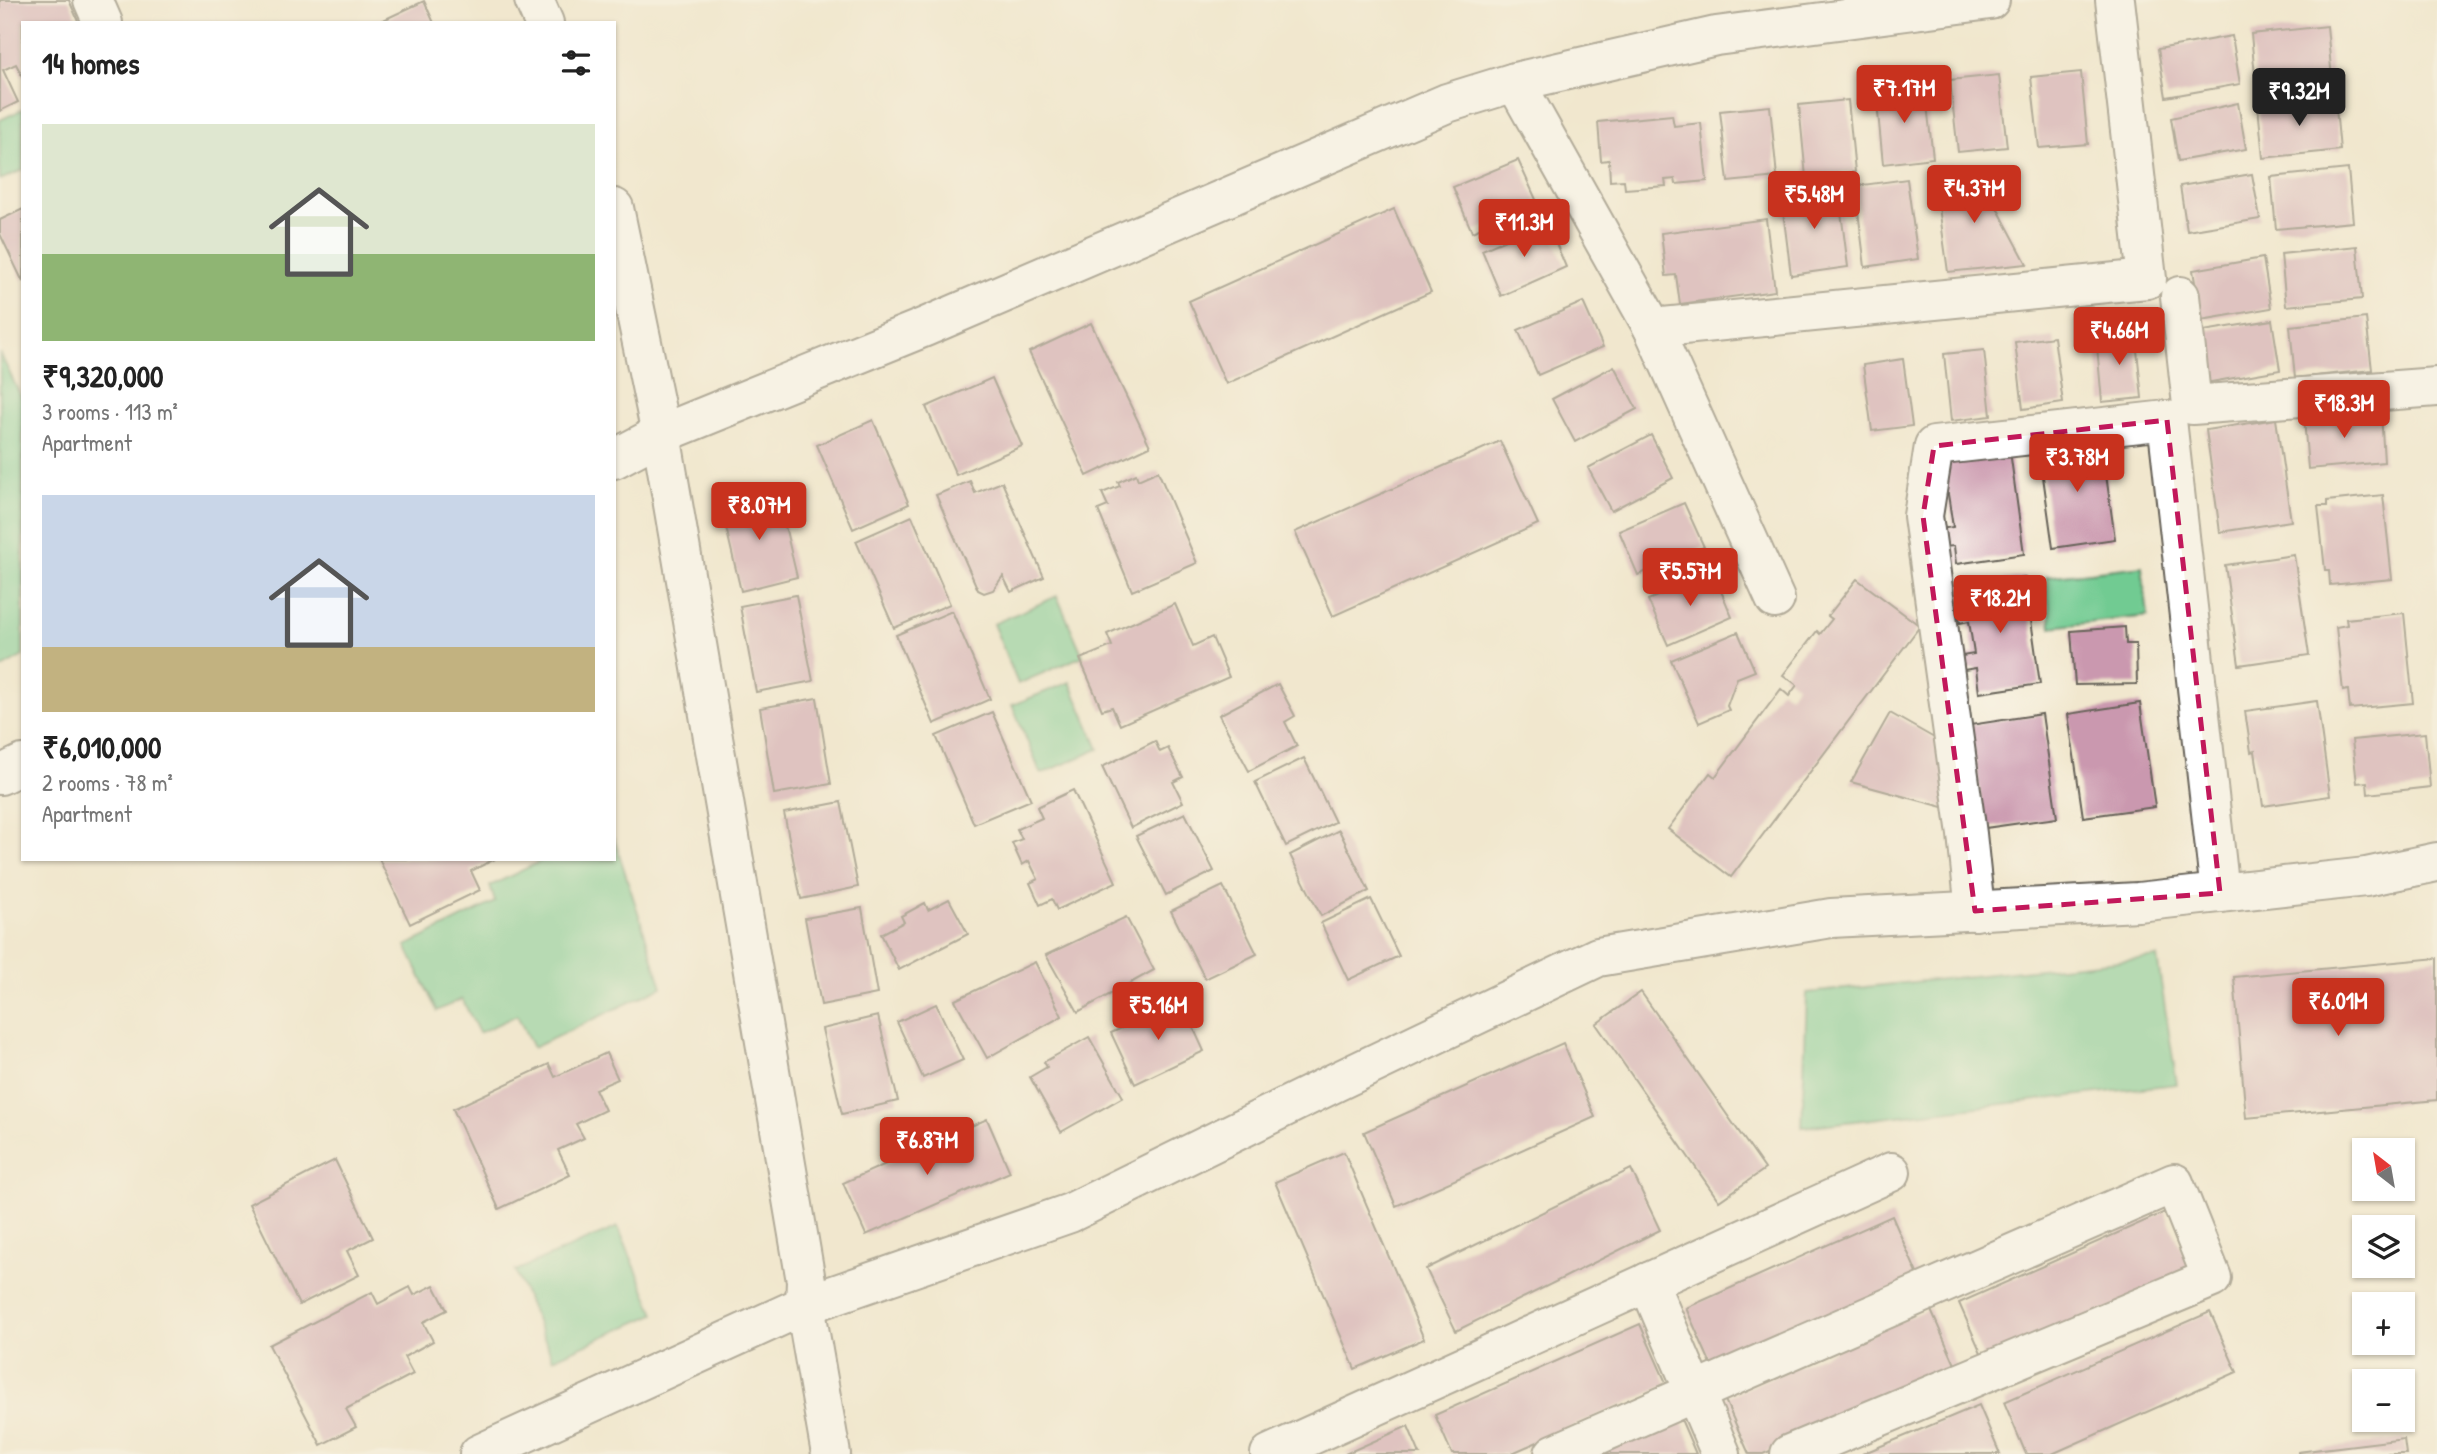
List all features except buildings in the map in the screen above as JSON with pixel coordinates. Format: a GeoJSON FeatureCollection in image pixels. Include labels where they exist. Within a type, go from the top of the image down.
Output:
{"type":"FeatureCollection","features":[{"type":"Feature","properties":{"kind":"street"},"geometry":{"type":"LineString","coordinates":[[93,0],[102,21]]}},
{"type":"Feature","properties":{"kind":"street"},"geometry":{"type":"LineString","coordinates":[[534,0],[543,21]]}},
{"type":"Feature","properties":{"kind":"street"},"geometry":{"type":"LineString","coordinates":[[616,458],[661,434],[925,327],[1447,103],[1515,82],[1716,36],[1990,0]]}},
{"type":"Feature","properties":{"kind":"street"},"geometry":{"type":"LineString","coordinates":[[1653,328],[2147,279],[2115,0]]}},
{"type":"Feature","properties":{"kind":"street"},"geometry":{"type":"LineString","coordinates":[[1515,82],[1653,328],[1775,599]]}},
{"type":"Feature","properties":{"kind":"street"},"geometry":{"type":"LineString","coordinates":[[616,218],[661,434],[806,1281],[805,1305],[831,1454]]}},
{"type":"Feature","properties":{"kind":"street"},"geometry":{"type":"LineString","coordinates":[[2180,296],[2192,405],[2437,387]]}},
{"type":"Feature","properties":{"kind":"street"},"geometry":{"type":"LineString","coordinates":[[1975,911],[1923,516],[1934,446],[2167,420],[2220,893]]}},
{"type":"Feature","properties":{"kind":"street"},"geometry":{"type":"LineString","coordinates":[[0,775],[21,765]]}},
{"type":"Feature","properties":{"kind":"street"},"geometry":{"type":"LineString","coordinates":[[479,1454],[805,1305],[1070,1213],[1598,957],[1831,918],[2138,902],[2366,877],[2437,862]]}},
{"type":"Feature","properties":{"kind":"street"},"geometry":{"type":"LineString","coordinates":[[1270,1454],[1891,1172]]}},
{"type":"Feature","properties":{"kind":"street"},"geometry":{"type":"LineString","coordinates":[[1554,1454],[2174,1183],[2211,1278],[1790,1454]]}},
{"type":"Feature","properties":{"kind":"street"},"geometry":{"type":"LineString","coordinates":[[1648,1282],[1721,1454]]}},
{"type":"Feature","properties":{"kind":"highlighted area"},"geometry":{"type":"Polygon","coordinates":[[[2167,420],[2220,893],[1975,911],[1923,516],[1934,446],[2167,420]]]}},
{"type":"Feature","properties":{"kind":"green space"},"geometry":{"type":"Polygon","coordinates":[[[21,110],[21,171],[0,180],[0,120],[21,110]]]}},
{"type":"Feature","properties":{"kind":"green space"},"geometry":{"type":"Polygon","coordinates":[[[0,353],[21,397],[21,657],[0,669],[0,353]]]}},
{"type":"Feature","properties":{"kind":"green space"},"geometry":{"type":"Polygon","coordinates":[[[2142,566],[2148,616],[2051,627],[2046,577],[2142,566]]]}},
{"type":"Feature","properties":{"kind":"green space"},"geometry":{"type":"Polygon","coordinates":[[[1057,596],[1083,656],[1018,684],[993,624],[1057,596]]]}},
{"type":"Feature","properties":{"kind":"green space"},"geometry":{"type":"Polygon","coordinates":[[[1070,682],[1099,749],[1041,774],[1012,705],[1070,682]]]}},
{"type":"Feature","properties":{"kind":"green space"},"geometry":{"type":"Polygon","coordinates":[[[616,844],[662,987],[533,1048],[517,1015],[479,1033],[462,999],[437,1011],[406,946],[495,902],[490,886],[541,861],[616,861],[616,844]]]}},
{"type":"Feature","properties":{"kind":"green space"},"geometry":{"type":"Polygon","coordinates":[[[2157,957],[2177,1084],[1802,1127],[1807,993],[2157,957]]]}},
{"type":"Feature","properties":{"kind":"green space"},"geometry":{"type":"Polygon","coordinates":[[[618,1227],[655,1314],[553,1359],[515,1271],[618,1227]]]}}]}
